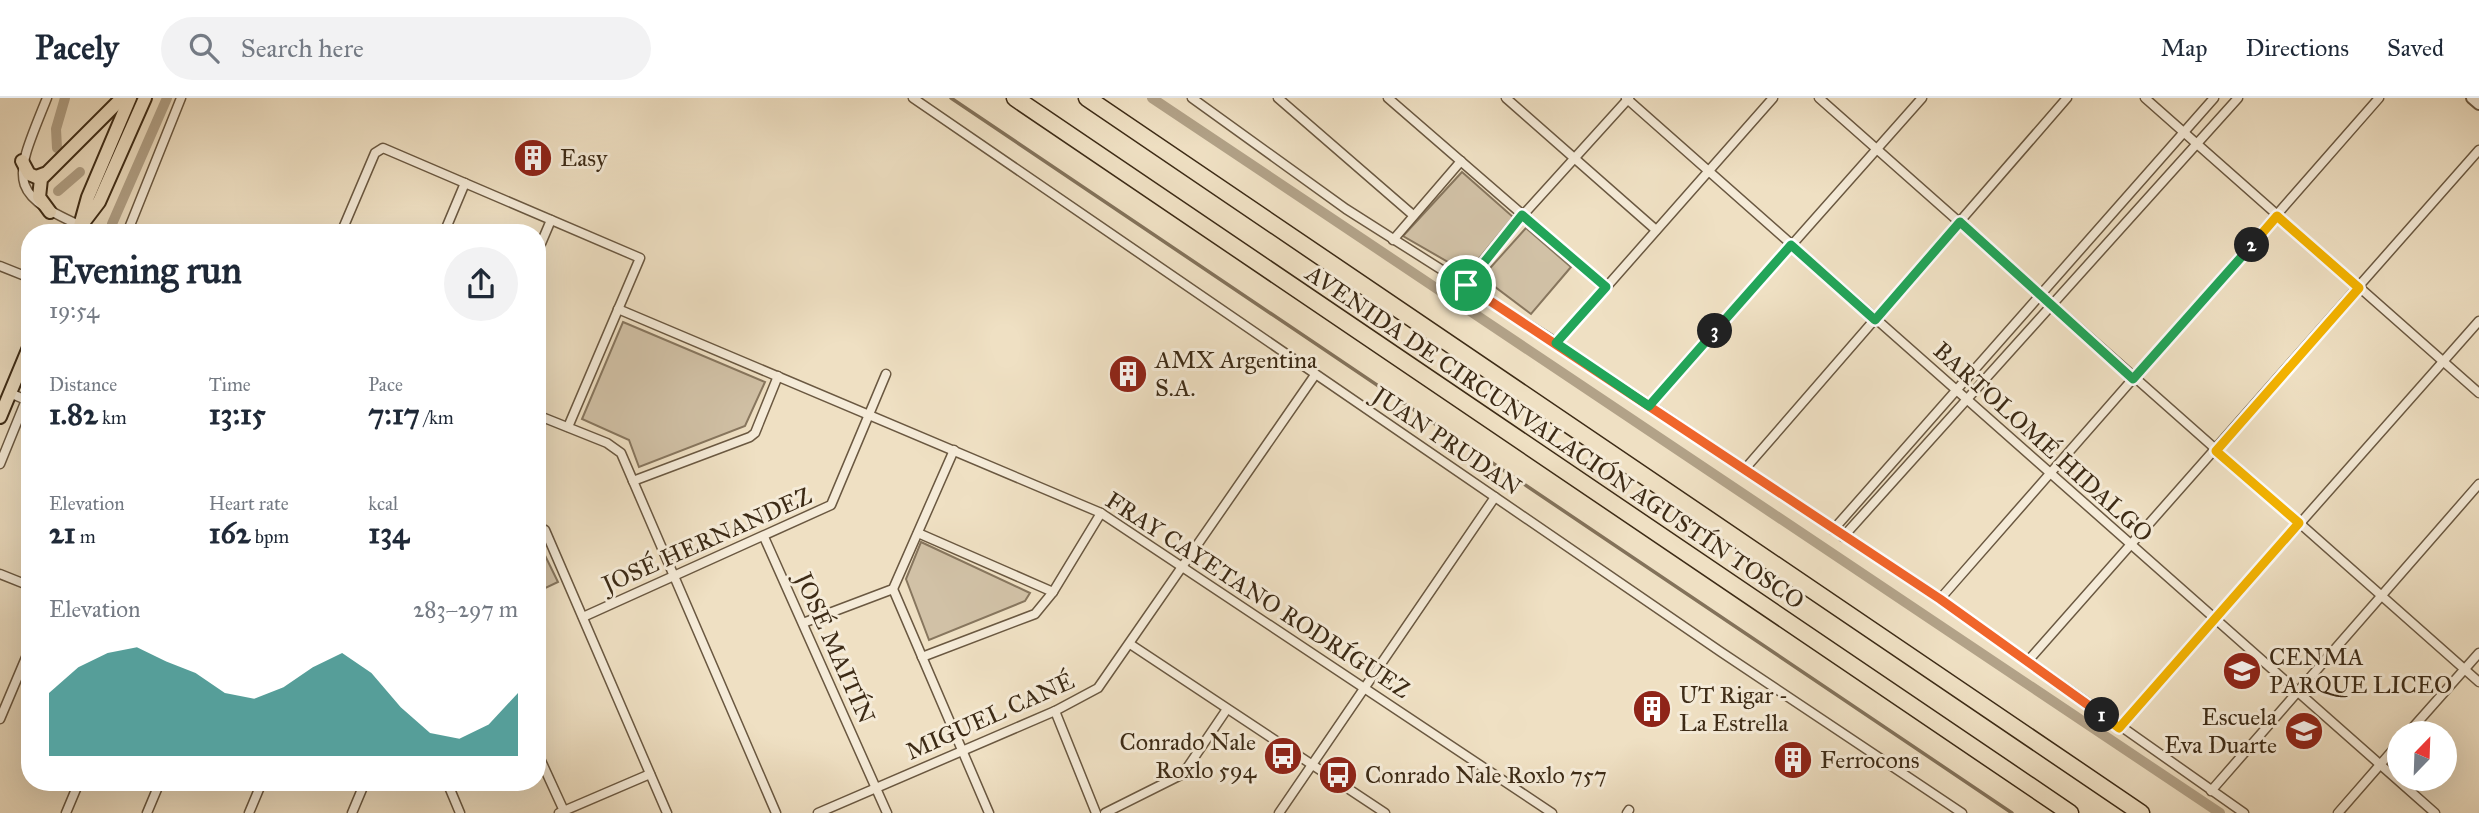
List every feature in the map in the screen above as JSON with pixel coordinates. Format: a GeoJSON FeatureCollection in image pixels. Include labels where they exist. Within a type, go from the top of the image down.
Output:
{"type":"FeatureCollection","features":[{"type":"Feature","properties":{"kind":"highway","name":"AVENIDA DE CIRCUNVALACIÓN AGUSTÍN TOSCO"},"geometry":{"type":"LineString","coordinates":[[1014,98],[2070,813]]}},
{"type":"Feature","properties":{"kind":"highway","name":"AVENIDA DE CIRCUNVALACIÓN AGUSTÍN TOSCO"},"geometry":{"type":"LineString","coordinates":[[1087,98],[2141,813]]}},
{"type":"Feature","properties":{"kind":"main road"},"geometry":{"type":"LineString","coordinates":[[50,212],[39,197],[39,183],[44,174],[122,98]]}},
{"type":"Feature","properties":{"kind":"main road"},"geometry":{"type":"LineString","coordinates":[[80,224],[88,197],[130,98]]}},
{"type":"Feature","properties":{"kind":"main road"},"geometry":{"type":"LineString","coordinates":[[83,224],[99,202],[145,98]]}},
{"type":"Feature","properties":{"kind":"main road"},"geometry":{"type":"LineString","coordinates":[[22,161],[29,174],[36,177],[44,174]]}},
{"type":"Feature","properties":{"kind":"main road"},"geometry":{"type":"LineString","coordinates":[[0,417],[21,366]]}},
{"type":"Feature","properties":{"kind":"street"},"geometry":{"type":"LineString","coordinates":[[47,98],[22,161],[25,191],[35,202],[70,224]]}},
{"type":"Feature","properties":{"kind":"street"},"geometry":{"type":"LineString","coordinates":[[131,224],[181,98]]}},
{"type":"Feature","properties":{"kind":"street","name":"JUAN PRUDAN"},"geometry":{"type":"LineString","coordinates":[[913,98],[1315,375],[1962,813]]}},
{"type":"Feature","properties":{"kind":"street"},"geometry":{"type":"LineString","coordinates":[[1192,98],[1393,240],[1556,343],[1843,537],[1940,599],[2119,728],[2244,813]]}},
{"type":"Feature","properties":{"kind":"street"},"geometry":{"type":"LineString","coordinates":[[1279,98],[1413,215]]}},
{"type":"Feature","properties":{"kind":"street"},"geometry":{"type":"LineString","coordinates":[[1388,98],[1606,287]]}},
{"type":"Feature","properties":{"kind":"street"},"geometry":{"type":"LineString","coordinates":[[1506,98],[1656,230]]}},
{"type":"Feature","properties":{"kind":"street"},"geometry":{"type":"LineString","coordinates":[[1466,285],[1522,215],[1627,98]]}},
{"type":"Feature","properties":{"kind":"street","name":"BARTOLOMÉ HIDALGO"},"geometry":{"type":"LineString","coordinates":[[1627,98],[2435,813]]}},
{"type":"Feature","properties":{"kind":"street"},"geometry":{"type":"LineString","coordinates":[[1556,343],[1773,98]]}},
{"type":"Feature","properties":{"kind":"street"},"geometry":{"type":"LineString","coordinates":[[1819,98],[2133,379],[2479,682]]}},
{"type":"Feature","properties":{"kind":"street"},"geometry":{"type":"LineString","coordinates":[[1649,406],[1922,98]]}},
{"type":"Feature","properties":{"kind":"street"},"geometry":{"type":"LineString","coordinates":[[1744,470],[2067,98]]}},
{"type":"Feature","properties":{"kind":"street"},"geometry":{"type":"LineString","coordinates":[[2145,98],[2479,393]]}},
{"type":"Feature","properties":{"kind":"street"},"geometry":{"type":"LineString","coordinates":[[1833,530],[2214,98]]}},
{"type":"Feature","properties":{"kind":"street"},"geometry":{"type":"LineString","coordinates":[[1843,537],[2238,98]]}},
{"type":"Feature","properties":{"kind":"street"},"geometry":{"type":"LineString","coordinates":[[1940,599],[2379,98]]}},
{"type":"Feature","properties":{"kind":"street"},"geometry":{"type":"LineString","coordinates":[[2472,98],[2479,104]]}},
{"type":"Feature","properties":{"kind":"street"},"geometry":{"type":"LineString","coordinates":[[345,224],[375,153],[383,148],[640,257],[568,427]]}},
{"type":"Feature","properties":{"kind":"street"},"geometry":{"type":"LineString","coordinates":[[2027,662],[2132,547],[2479,150]]}},
{"type":"Feature","properties":{"kind":"street"},"geometry":{"type":"LineString","coordinates":[[1393,240],[1461,161]]}},
{"type":"Feature","properties":{"kind":"street"},"geometry":{"type":"LineString","coordinates":[[448,224],[465,183]]}},
{"type":"Feature","properties":{"kind":"street"},"geometry":{"type":"LineString","coordinates":[[546,232],[551,220]]}},
{"type":"Feature","properties":{"kind":"street"},"geometry":{"type":"LineString","coordinates":[[0,266],[21,274]]}},
{"type":"Feature","properties":{"kind":"street","name":"FRAY CAYETANO RODRÍGUEZ"},"geometry":{"type":"LineString","coordinates":[[618,309],[1101,513],[1365,686],[1552,813]]}},
{"type":"Feature","properties":{"kind":"street"},"geometry":{"type":"LineString","coordinates":[[2119,728],[2479,321]]}},
{"type":"Feature","properties":{"kind":"street","name":"JOSÉ HERNANDEZ"},"geometry":{"type":"LineString","coordinates":[[583,617],[831,505],[886,374]]}},
{"type":"Feature","properties":{"kind":"street","name":"MIGUEL CANÉ"},"geometry":{"type":"LineString","coordinates":[[818,813],[1055,711],[1104,683],[1315,375]]}},
{"type":"Feature","properties":{"kind":"street"},"geometry":{"type":"LineString","coordinates":[[634,481],[750,437],[755,433],[778,376]]}},
{"type":"Feature","properties":{"kind":"street"},"geometry":{"type":"LineString","coordinates":[[10,393],[21,398]]}},
{"type":"Feature","properties":{"kind":"street"},"geometry":{"type":"LineString","coordinates":[[0,464],[21,412]]}},
{"type":"Feature","properties":{"kind":"street"},"geometry":{"type":"LineString","coordinates":[[546,418],[616,447],[634,481],[776,813]]}},
{"type":"Feature","properties":{"kind":"street"},"geometry":{"type":"LineString","coordinates":[[803,623],[893,589],[954,450]]}},
{"type":"Feature","properties":{"kind":"street"},"geometry":{"type":"LineString","coordinates":[[2211,791],[2479,484]]}},
{"type":"Feature","properties":{"kind":"street"},"geometry":{"type":"LineString","coordinates":[[1279,813],[1496,497]]}},
{"type":"Feature","properties":{"kind":"street"},"geometry":{"type":"LineString","coordinates":[[922,657],[1029,618],[1043,607],[1101,513]]}},
{"type":"Feature","properties":{"kind":"street"},"geometry":{"type":"LineString","coordinates":[[546,532],[667,813]]}},
{"type":"Feature","properties":{"kind":"street"},"geometry":{"type":"LineString","coordinates":[[918,533],[1053,592]]}},
{"type":"Feature","properties":{"kind":"street","name":"JOSÉ MAITÍN"},"geometry":{"type":"LineString","coordinates":[[764,537],[887,813]]}},
{"type":"Feature","properties":{"kind":"street"},"geometry":{"type":"LineString","coordinates":[[0,574],[21,582]]}},
{"type":"Feature","properties":{"kind":"street"},"geometry":{"type":"LineString","coordinates":[[893,589],[989,813]]}},
{"type":"Feature","properties":{"kind":"street"},"geometry":{"type":"LineString","coordinates":[[1130,644],[1385,813]]}},
{"type":"Feature","properties":{"kind":"street"},"geometry":{"type":"LineString","coordinates":[[2419,721],[2479,653]]}},
{"type":"Feature","properties":{"kind":"street"},"geometry":{"type":"LineString","coordinates":[[0,719],[21,669]]}},
{"type":"Feature","properties":{"kind":"street"},"geometry":{"type":"LineString","coordinates":[[1105,813],[1183,774],[1227,709]]}},
{"type":"Feature","properties":{"kind":"street"},"geometry":{"type":"LineString","coordinates":[[1055,711],[1096,813]]}},
{"type":"Feature","properties":{"kind":"street"},"geometry":{"type":"LineString","coordinates":[[2338,813],[2387,757]]}},
{"type":"Feature","properties":{"kind":"street"},"geometry":{"type":"LineString","coordinates":[[546,774],[562,812],[650,774]]}},
{"type":"Feature","properties":{"kind":"street"},"geometry":{"type":"LineString","coordinates":[[66,813],[75,791]]}},
{"type":"Feature","properties":{"kind":"street"},"geometry":{"type":"LineString","coordinates":[[147,813],[156,791]]}},
{"type":"Feature","properties":{"kind":"street"},"geometry":{"type":"LineString","coordinates":[[249,813],[258,791]]}},
{"type":"Feature","properties":{"kind":"street"},"geometry":{"type":"LineString","coordinates":[[352,813],[361,791]]}},
{"type":"Feature","properties":{"kind":"street"},"geometry":{"type":"LineString","coordinates":[[451,791],[460,813]]}},
{"type":"Feature","properties":{"kind":"shaded area"},"geometry":{"type":"Polygon","coordinates":[[[1462,172],[1513,217],[1467,273],[1403,236],[1462,172]]]}},
{"type":"Feature","properties":{"kind":"shaded area"},"geometry":{"type":"Polygon","coordinates":[[[1526,228],[1571,267],[1531,314],[1482,277],[1526,228]]]}},
{"type":"Feature","properties":{"kind":"shaded area"},"geometry":{"type":"Polygon","coordinates":[[[623,322],[765,382],[745,426],[639,467],[629,440],[582,419],[623,322]]]}},
{"type":"Feature","properties":{"kind":"shaded area"},"geometry":{"type":"Polygon","coordinates":[[[921,542],[1030,593],[1025,601],[929,640],[906,579],[921,542]]]}},
{"type":"Feature","properties":{"kind":"shaded area"},"geometry":{"type":"Polygon","coordinates":[[[546,557],[558,582],[546,588],[546,557]]]}},
{"type":"Feature","properties":{"kind":"waterway"},"geometry":{"type":"LineString","coordinates":[[57,148],[56,129],[65,98]]}},
{"type":"Feature","properties":{"kind":"waterway"},"geometry":{"type":"LineString","coordinates":[[112,224],[167,98]]}},
{"type":"Feature","properties":{"kind":"waterway"},"geometry":{"type":"LineString","coordinates":[[951,98],[2012,813]]}},
{"type":"Feature","properties":{"kind":"waterway"},"geometry":{"type":"LineString","coordinates":[[1152,98],[2220,813]]}},
{"type":"Feature","properties":{"kind":"waterway"},"geometry":{"type":"LineString","coordinates":[[58,191],[80,172]]}},
{"type":"Feature","properties":{"kind":"place","name":"Easy"},"geometry":{"type":"Point","coordinates":[533,158]}},
{"type":"Feature","properties":{"kind":"place","name":"AMX Argentina S.A."},"geometry":{"type":"Point","coordinates":[1128,374]}},
{"type":"Feature","properties":{"kind":"place","name":"CENMA PARQUE LICEO"},"geometry":{"type":"Point","coordinates":[2242,671]}},
{"type":"Feature","properties":{"kind":"place","name":"UT Rigar - La Estrella"},"geometry":{"type":"Point","coordinates":[1652,709]}},
{"type":"Feature","properties":{"kind":"place","name":"Escuela Eva Duarte"},"geometry":{"type":"Point","coordinates":[2304,731]}},
{"type":"Feature","properties":{"kind":"place","name":"Conrado Nale Roxlo 594"},"geometry":{"type":"Point","coordinates":[1283,756]}},
{"type":"Feature","properties":{"kind":"place","name":"Ferrocons"},"geometry":{"type":"Point","coordinates":[1793,760]}},
{"type":"Feature","properties":{"kind":"place","name":"Conrado Nale Roxlo 757"},"geometry":{"type":"Point","coordinates":[1338,775]}},
{"type":"Feature","properties":{"kind":"route"},"geometry":{"type":"LineString","coordinates":[[1522,215],[1606,287],[1556,343],[1649,406],[1791,245],[1875,320],[1960,222],[2133,379],[2277,216],[2359,288],[2216,451],[2299,523],[2119,728],[1940,599],[1466,285],[1475,270],[1522,215]]}}]}
